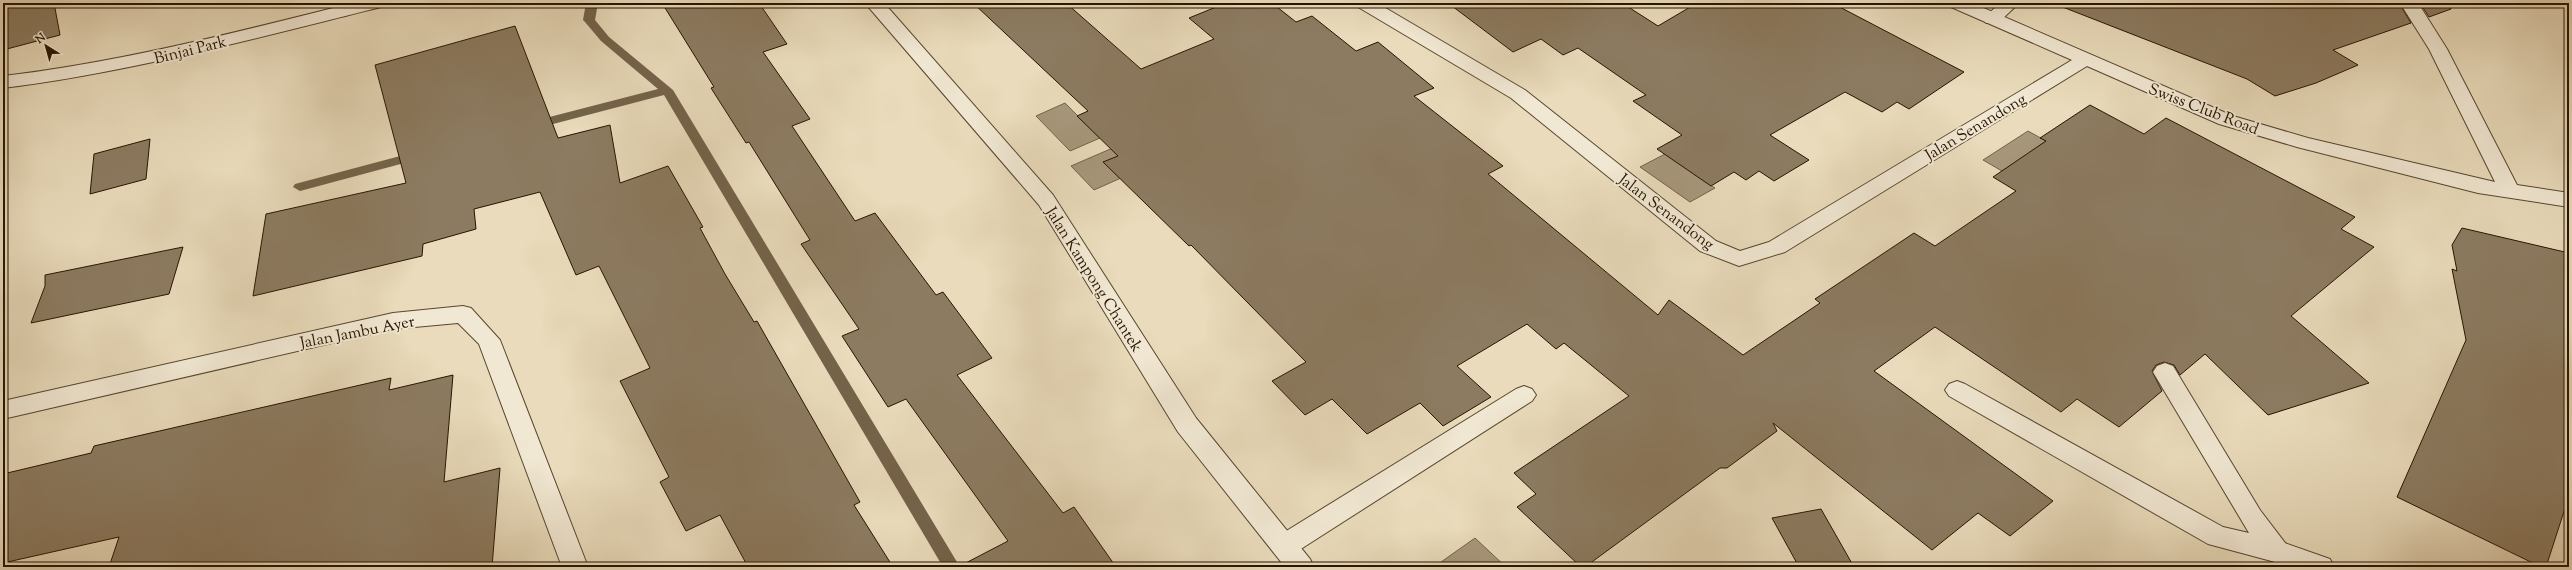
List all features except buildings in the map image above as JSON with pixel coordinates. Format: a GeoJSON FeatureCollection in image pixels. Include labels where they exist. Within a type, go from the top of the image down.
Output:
{"type":"FeatureCollection","features":[{"type":"Feature","properties":{"kind":"street","name":"Binjai Park"},"geometry":{"type":"LineString","coordinates":[[3,82],[67,74],[156,57],[375,3]]}},
{"type":"Feature","properties":{"kind":"street","name":"Jalan Kampong Chantek"},"geometry":{"type":"LineString","coordinates":[[874,3],[1046,200],[1187,425],[1301,567]]}},
{"type":"Feature","properties":{"kind":"street","name":"Jalan Senandong"},"geometry":{"type":"LineString","coordinates":[[1364,3],[1518,94],[1708,246],[1739,259],[1777,247],[2084,60]]}},
{"type":"Feature","properties":{"kind":"street","name":"Swiss Club Road"},"geometry":{"type":"LineString","coordinates":[[1957,3],[2084,60],[2226,120],[2319,146],[2478,186],[2569,200]]}},
{"type":"Feature","properties":{"kind":"street"},"geometry":{"type":"LineString","coordinates":[[1992,19],[2010,3]]}},
{"type":"Feature","properties":{"kind":"street"},"geometry":{"type":"LineString","coordinates":[[2409,3],[2438,49],[2509,190]]}},
{"type":"Feature","properties":{"kind":"street","name":"Jalan Jambu Ayer"},"geometry":{"type":"LineString","coordinates":[[3,410],[393,321],[463,314],[489,340],[576,567]]}},
{"type":"Feature","properties":{"kind":"street"},"geometry":{"type":"LineString","coordinates":[[2165,372],[2251,517],[2279,552]]}},
{"type":"Feature","properties":{"kind":"street"},"geometry":{"type":"LineString","coordinates":[[1958,390],[2218,536],[2279,552],[2321,567]]}},
{"type":"Feature","properties":{"kind":"street"},"geometry":{"type":"LineString","coordinates":[[1284,546],[1524,395]]}},
{"type":"Feature","properties":{"kind":"shaded area"},"geometry":{"type":"Polygon","coordinates":[[[1065,103],[1100,138],[1070,151],[1036,116],[1065,103]]]}},
{"type":"Feature","properties":{"kind":"shaded area"},"geometry":{"type":"Polygon","coordinates":[[[2028,131],[2057,147],[2002,171],[1983,160],[2028,131]]]}},
{"type":"Feature","properties":{"kind":"shaded area"},"geometry":{"type":"Polygon","coordinates":[[[1145,134],[1121,178],[1094,190],[1071,166],[1145,134]]]}},
{"type":"Feature","properties":{"kind":"shaded area"},"geometry":{"type":"Polygon","coordinates":[[[1665,154],[1715,188],[1690,202],[1640,167],[1665,154]]]}},
{"type":"Feature","properties":{"kind":"shaded area"},"geometry":{"type":"Polygon","coordinates":[[[1475,538],[1506,567],[1446,567],[1441,562],[1475,538]]]}},
{"type":"Feature","properties":{"kind":"waterway"},"geometry":{"type":"LineString","coordinates":[[592,3],[589,20],[605,39],[667,90]]}},
{"type":"Feature","properties":{"kind":"waterway"},"geometry":{"type":"LineString","coordinates":[[534,125],[667,90]]}},
{"type":"Feature","properties":{"kind":"waterway"},"geometry":{"type":"LineString","coordinates":[[667,90],[952,567]]}},
{"type":"Feature","properties":{"kind":"waterway"},"geometry":{"type":"LineString","coordinates":[[300,187],[419,155]]}}]}
